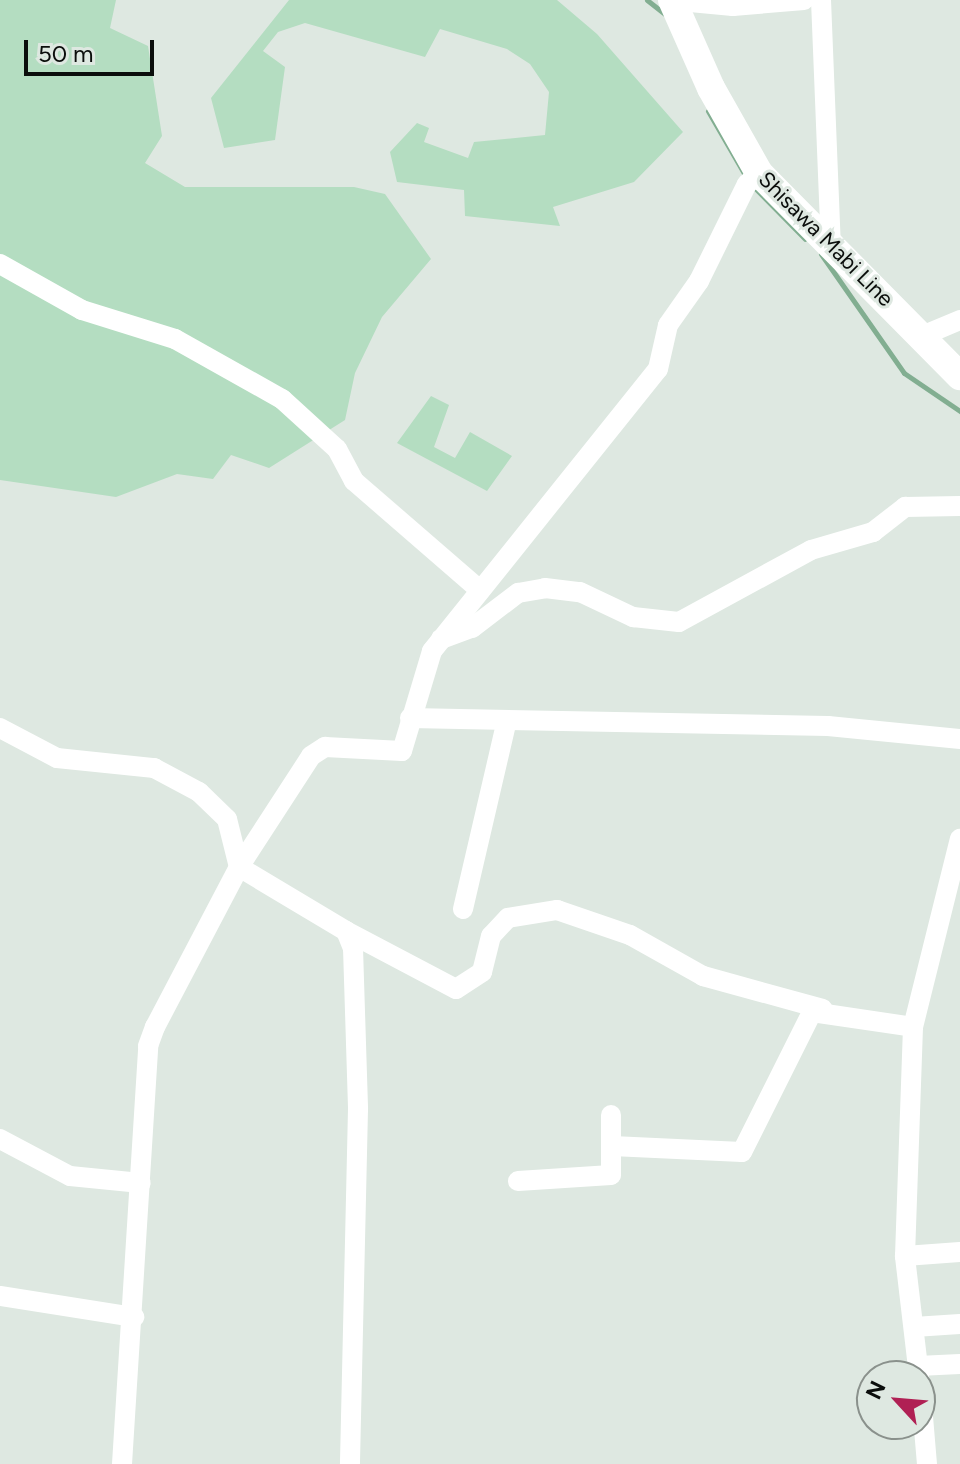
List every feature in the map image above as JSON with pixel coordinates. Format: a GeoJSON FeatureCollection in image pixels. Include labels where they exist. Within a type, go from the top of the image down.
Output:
{"type":"FeatureCollection","features":[{"type":"Feature","properties":{"kind":"main road","name":"Shisawa Mabi Line"},"geometry":{"type":"LineString","coordinates":[[672,1],[752,178],[831,245],[960,376]]}},
{"type":"Feature","properties":{"kind":"street"},"geometry":{"type":"LineString","coordinates":[[672,1],[804,0]]}},
{"type":"Feature","properties":{"kind":"street"},"geometry":{"type":"LineString","coordinates":[[821,0],[831,245]]}},
{"type":"Feature","properties":{"kind":"street"},"geometry":{"type":"LineString","coordinates":[[122,1464],[134,1317],[148,1046],[239,867],[311,756],[325,747],[395,754],[402,751],[418,685],[441,639],[658,369],[668,325],[699,281],[752,178]]}},
{"type":"Feature","properties":{"kind":"street"},"geometry":{"type":"LineString","coordinates":[[0,264],[82,310],[175,339],[282,399],[337,449],[354,481],[480,590]]}},
{"type":"Feature","properties":{"kind":"street"},"geometry":{"type":"LineString","coordinates":[[922,336],[960,320]]}},
{"type":"Feature","properties":{"kind":"street"},"geometry":{"type":"LineString","coordinates":[[441,639],[472,628],[518,593],[545,588],[580,592],[633,617],[679,622],[811,550],[873,532],[905,507],[960,506]]}},
{"type":"Feature","properties":{"kind":"street"},"geometry":{"type":"LineString","coordinates":[[410,718],[828,726],[960,739]]}},
{"type":"Feature","properties":{"kind":"street"},"geometry":{"type":"LineString","coordinates":[[463,909],[507,720]]}},
{"type":"Feature","properties":{"kind":"street"},"geometry":{"type":"LineString","coordinates":[[0,728],[57,758],[154,768],[199,792],[227,819],[239,867],[346,931],[456,989],[482,972],[491,936],[508,918],[557,910],[630,935],[703,976],[823,1009],[913,1027]]}},
{"type":"Feature","properties":{"kind":"street"},"geometry":{"type":"LineString","coordinates":[[918,1360],[905,1256],[913,1027],[960,839]]}},
{"type":"Feature","properties":{"kind":"street"},"geometry":{"type":"LineString","coordinates":[[346,931],[353,948],[358,1109],[350,1464]]}},
{"type":"Feature","properties":{"kind":"street"},"geometry":{"type":"LineString","coordinates":[[612,1146],[742,1152],[803,1025],[823,1009]]}},
{"type":"Feature","properties":{"kind":"street"},"geometry":{"type":"LineString","coordinates":[[518,1181],[611,1175],[611,1115]]}},
{"type":"Feature","properties":{"kind":"street"},"geometry":{"type":"LineString","coordinates":[[0,1139],[70,1176],[141,1183]]}},
{"type":"Feature","properties":{"kind":"street"},"geometry":{"type":"LineString","coordinates":[[905,1256],[960,1252]]}},
{"type":"Feature","properties":{"kind":"street"},"geometry":{"type":"LineString","coordinates":[[0,1296],[134,1317]]}},
{"type":"Feature","properties":{"kind":"street"},"geometry":{"type":"LineString","coordinates":[[914,1327],[960,1324]]}},
{"type":"Feature","properties":{"kind":"street"},"geometry":{"type":"LineString","coordinates":[[936,1370],[960,1364]]}},
{"type":"Feature","properties":{"kind":"street"},"geometry":{"type":"LineString","coordinates":[[925,1440],[927,1464]]}},
{"type":"Feature","properties":{"kind":"green space"},"geometry":{"type":"Polygon","coordinates":[[[0,0],[116,0],[110,28],[148,46],[162,136],[145,163],[185,187],[354,187],[385,194],[431,259],[382,317],[355,373],[345,420],[269,468],[231,455],[213,479],[177,474],[116,497],[0,480],[0,0]]]}},
{"type":"Feature","properties":{"kind":"green space"},"geometry":{"type":"Polygon","coordinates":[[[289,0],[557,0],[597,34],[683,132],[634,182],[553,207],[560,226],[465,216],[464,190],[397,182],[390,152],[417,123],[429,128],[424,142],[468,158],[474,142],[545,135],[549,92],[530,64],[507,49],[440,29],[425,57],[305,23],[278,32],[263,51],[285,67],[275,140],[224,148],[211,98],[289,0]]]}},
{"type":"Feature","properties":{"kind":"green space"},"geometry":{"type":"Polygon","coordinates":[[[431,396],[449,405],[434,447],[455,458],[470,432],[512,456],[487,491],[397,443],[431,396]]]}},
{"type":"Feature","properties":{"kind":"waterway"},"geometry":{"type":"LineString","coordinates":[[647,0],[665,14]]}},
{"type":"Feature","properties":{"kind":"waterway"},"geometry":{"type":"LineString","coordinates":[[708,111],[745,175]]}},
{"type":"Feature","properties":{"kind":"waterway"},"geometry":{"type":"LineString","coordinates":[[753,186],[805,239]]}},
{"type":"Feature","properties":{"kind":"waterway"},"geometry":{"type":"LineString","coordinates":[[821,254],[904,373],[960,411]]}}]}
